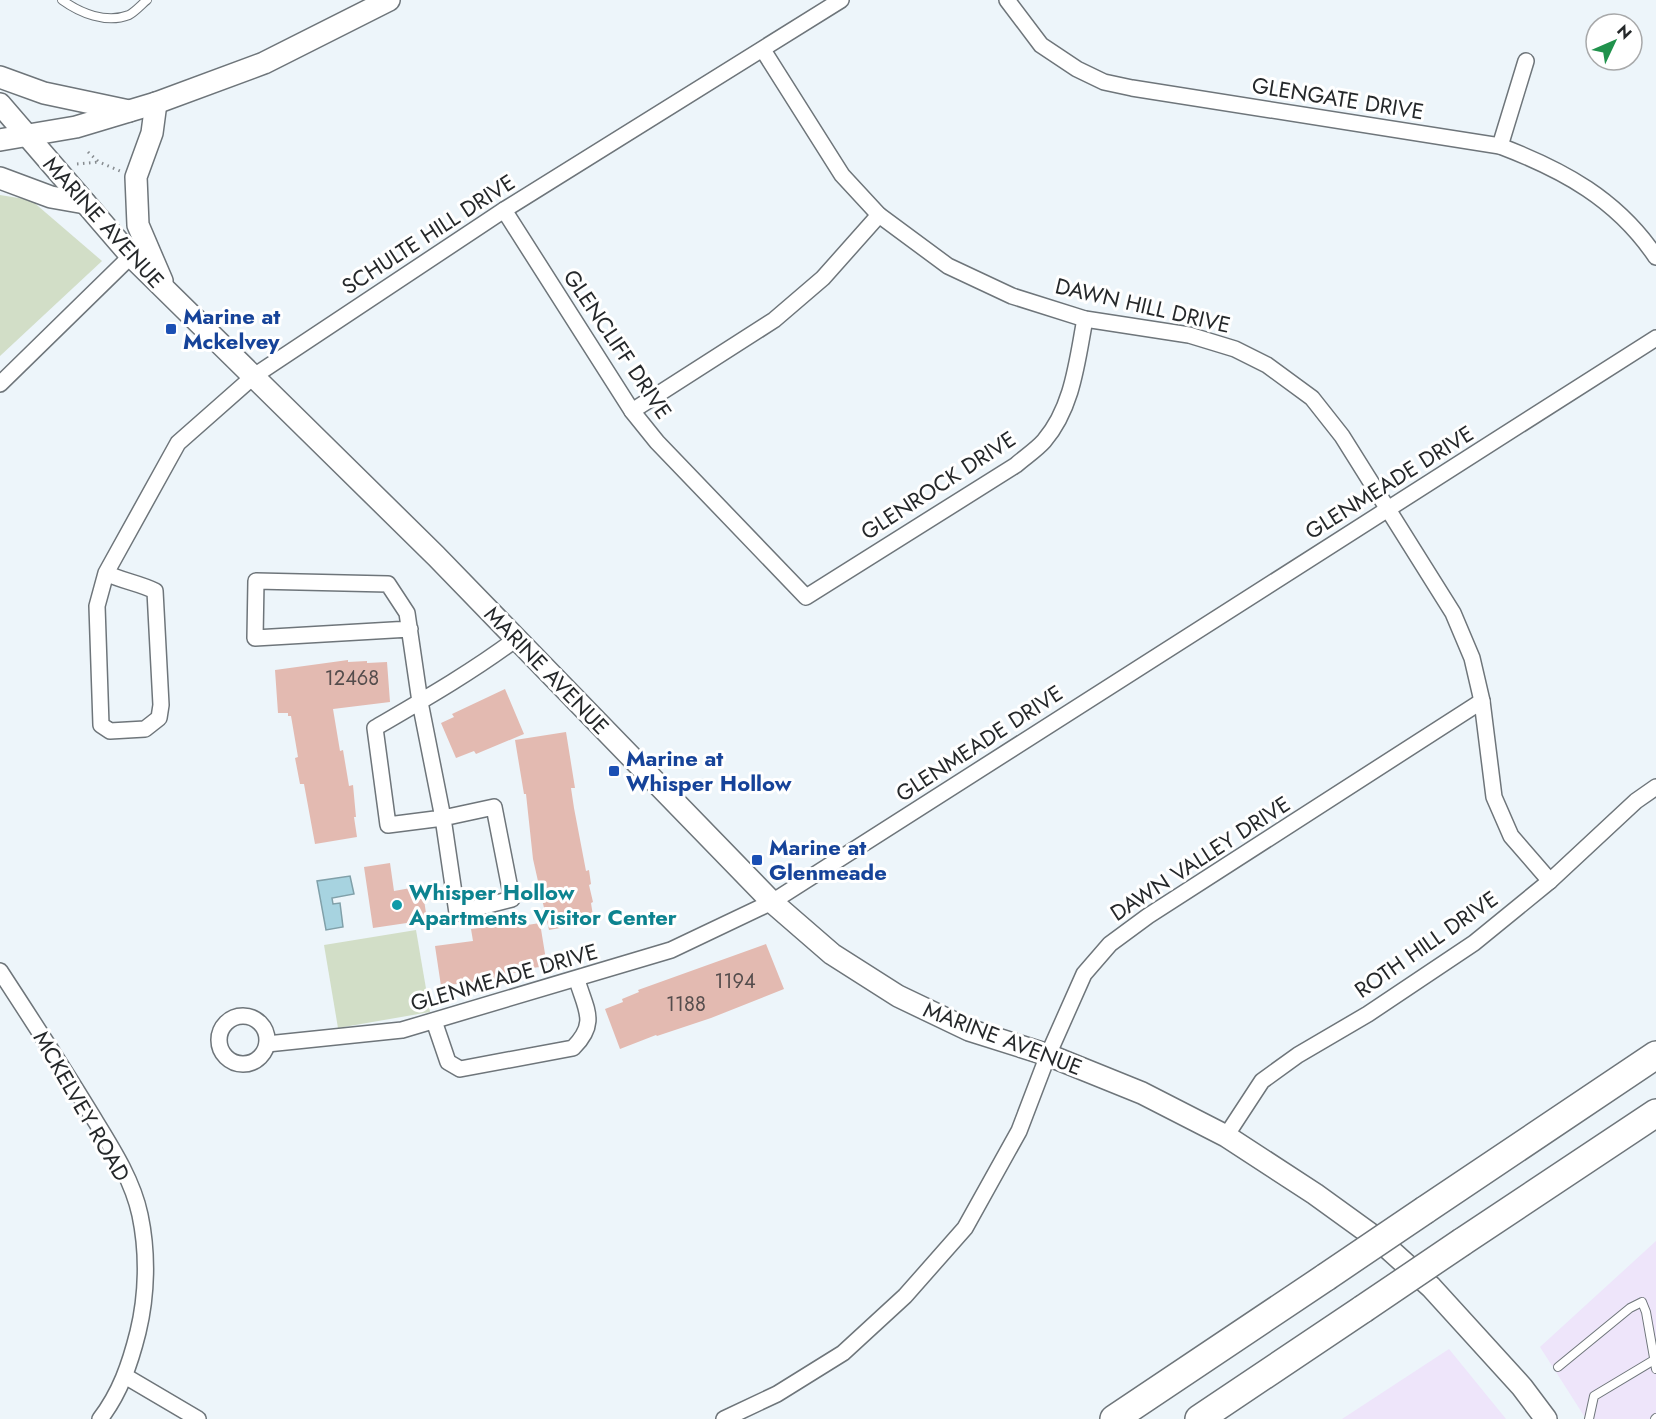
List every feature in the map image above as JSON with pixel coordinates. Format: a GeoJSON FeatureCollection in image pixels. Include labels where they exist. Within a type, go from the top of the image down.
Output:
{"type":"FeatureCollection","features":[{"type":"Feature","properties":{"kind":"highway"},"geometry":{"type":"LineString","coordinates":[[1114,1419],[1656,1055]]}},
{"type":"Feature","properties":{"kind":"highway"},"geometry":{"type":"LineString","coordinates":[[1199,1419],[1656,1113]]}},
{"type":"Feature","properties":{"kind":"main road"},"geometry":{"type":"LineString","coordinates":[[0,140],[76,127],[156,103],[264,63],[382,2]]}},
{"type":"Feature","properties":{"kind":"main road"},"geometry":{"type":"LineString","coordinates":[[0,77],[44,93],[132,111]]}},
{"type":"Feature","properties":{"kind":"main road"},"geometry":{"type":"LineString","coordinates":[[156,103],[152,133],[135,177],[138,225],[166,290]]}},
{"type":"Feature","properties":{"kind":"main road","name":"MARINE AVENUE"},"geometry":{"type":"LineString","coordinates":[[0,105],[131,256],[516,639],[772,902],[832,954],[898,996],[969,1030],[1048,1055],[1142,1093],[1226,1136],[1380,1240],[1431,1287],[1522,1387],[1546,1419]]}},
{"type":"Feature","properties":{"kind":"main road"},"geometry":{"type":"LineString","coordinates":[[0,178],[51,197],[85,203]]}},
{"type":"Feature","properties":{"kind":"street","name":"SCHULTE HILL DRIVE"},"geometry":{"type":"LineString","coordinates":[[106,573],[155,591],[161,705],[159,718],[145,729],[110,731],[101,725],[97,606],[106,573],[178,443],[254,376],[504,210],[841,0]]}},
{"type":"Feature","properties":{"kind":"street","name":"GLENGATE DRIVE"},"geometry":{"type":"LineString","coordinates":[[1007,0],[1041,45],[1077,69],[1104,82],[1500,146],[1541,162],[1578,182],[1623,215],[1656,257]]}},
{"type":"Feature","properties":{"kind":"street","name":"DAWN HILL DRIVE"},"geometry":{"type":"LineString","coordinates":[[763,50],[843,175],[879,215],[948,266],[1011,296],[1085,319],[1189,335],[1235,349],[1267,365],[1312,398],[1342,436],[1453,613],[1472,658],[1482,701],[1494,797],[1511,836],[1550,881]]}},
{"type":"Feature","properties":{"kind":"street"},"geometry":{"type":"LineString","coordinates":[[1500,146],[1526,61]]}},
{"type":"Feature","properties":{"kind":"street","name":"GLENCLIFF DRIVE"},"geometry":{"type":"LineString","coordinates":[[504,210],[632,411],[657,442],[806,597]]}},
{"type":"Feature","properties":{"kind":"street"},"geometry":{"type":"LineString","coordinates":[[632,411],[774,320],[823,278],[879,215]]}},
{"type":"Feature","properties":{"kind":"street"},"geometry":{"type":"LineString","coordinates":[[0,384],[131,256]]}},
{"type":"Feature","properties":{"kind":"street","name":"GLENROCK DRIVE"},"geometry":{"type":"LineString","coordinates":[[806,597],[1016,465],[1044,441],[1060,416],[1073,384],[1085,319]]}},
{"type":"Feature","properties":{"kind":"street","name":"GLENMEADE DRIVE"},"geometry":{"type":"LineString","coordinates":[[267,1044],[402,1030],[577,980],[671,950],[772,902],[1656,338]]}},
{"type":"Feature","properties":{"kind":"street"},"geometry":{"type":"LineString","coordinates":[[410,629],[255,638],[256,581],[388,584],[407,613],[410,629],[420,702],[443,818],[457,913],[512,899],[494,807],[443,818],[388,825],[375,728],[420,702],[495,655],[516,639]]}},
{"type":"Feature","properties":{"kind":"street","name":"DAWN VALLEY DRIVE"},"geometry":{"type":"LineString","coordinates":[[724,1419],[777,1394],[843,1353],[905,1296],[965,1228],[1019,1131],[1048,1055],[1084,974],[1110,944],[1148,916],[1482,701]]}},
{"type":"Feature","properties":{"kind":"street","name":"ROTH HILL DRIVE"},"geometry":{"type":"LineString","coordinates":[[1226,1136],[1262,1081],[1298,1055],[1368,1014],[1474,942],[1550,881],[1636,801],[1656,787]]}},
{"type":"Feature","properties":{"kind":"street","name":"MCKELVEY ROAD"},"geometry":{"type":"LineString","coordinates":[[0,971],[110,1145],[128,1181],[139,1214],[145,1283],[140,1322],[125,1376],[100,1419]]}},
{"type":"Feature","properties":{"kind":"street"},"geometry":{"type":"LineString","coordinates":[[434,1021],[448,1062],[460,1069],[573,1048],[585,1036],[589,1022],[577,980]]}},
{"type":"Feature","properties":{"kind":"street"},"geometry":{"type":"LineString","coordinates":[[125,1376],[198,1419]]}},
{"type":"Feature","properties":{"kind":"lane"},"geometry":{"type":"LineString","coordinates":[[62,0],[74,9],[106,18],[129,15],[147,0]]}},
{"type":"Feature","properties":{"kind":"lane"},"geometry":{"type":"LineString","coordinates":[[1558,1367],[1630,1308],[1642,1302],[1646,1312],[1655,1365],[1594,1396],[1589,1419]]}},
{"type":"Feature","properties":{"kind":"path"},"geometry":{"type":"LineString","coordinates":[[88,152],[99,162],[124,173]]}},
{"type":"Feature","properties":{"kind":"path"},"geometry":{"type":"LineString","coordinates":[[76,164],[99,162]]}},
{"type":"Feature","properties":{"kind":"shaded area"},"geometry":{"type":"Polygon","coordinates":[[[1656,1241],[1656,1419],[1586,1419],[1540,1347],[1656,1241]]]}},
{"type":"Feature","properties":{"kind":"shaded area"},"geometry":{"type":"Polygon","coordinates":[[[1449,1349],[1506,1419],[1342,1419],[1449,1349]]]}},
{"type":"Feature","properties":{"kind":"green space"},"geometry":{"type":"Polygon","coordinates":[[[0,195],[31,200],[102,261],[0,356],[0,195]]]}},
{"type":"Feature","properties":{"kind":"green space"},"geometry":{"type":"Polygon","coordinates":[[[416,930],[430,1012],[338,1028],[324,945],[416,930]]]}},
{"type":"Feature","properties":{"kind":"water"},"geometry":{"type":"Polygon","coordinates":[[[350,876],[354,894],[332,898],[333,904],[340,903],[343,927],[326,930],[317,881],[350,876]]]}},
{"type":"Feature","properties":{"kind":"building"},"geometry":{"type":"Polygon","coordinates":[[[348,660],[348,662],[367,661],[367,663],[387,662],[390,702],[333,709],[349,786],[353,785],[357,837],[315,844],[304,784],[300,784],[295,758],[298,757],[291,716],[288,716],[288,713],[278,713],[275,670],[348,660]]]}},
{"type":"Feature","properties":{"kind":"building"},"geometry":{"type":"Polygon","coordinates":[[[505,689],[524,734],[476,754],[474,751],[456,758],[441,723],[454,717],[452,714],[505,689]]]}},
{"type":"Feature","properties":{"kind":"building"},"geometry":{"type":"Polygon","coordinates":[[[566,732],[575,788],[571,788],[586,871],[589,870],[594,922],[549,930],[533,859],[526,794],[524,794],[515,740],[566,732]]]}},
{"type":"Feature","properties":{"kind":"building","name":"Whisper Hollow Apartments Visitor Center"},"geometry":{"type":"Polygon","coordinates":[[[390,863],[394,891],[422,886],[427,920],[373,928],[364,867],[390,863]]]}},
{"type":"Feature","properties":{"kind":"building"},"geometry":{"type":"Polygon","coordinates":[[[520,923],[521,926],[540,923],[547,966],[525,969],[526,971],[489,980],[441,986],[435,946],[473,941],[471,929],[520,923]]]}},
{"type":"Feature","properties":{"kind":"building"},"geometry":{"type":"Polygon","coordinates":[[[766,944],[784,989],[711,1018],[620,1049],[605,1009],[623,1002],[622,999],[639,992],[638,990],[766,944]]]}},
{"type":"Feature","properties":{"kind":"place","name":"Marine at Mckelvey"},"geometry":{"type":"Point","coordinates":[171,329]}},
{"type":"Feature","properties":{"kind":"place","name":"Marine at Whisper Hollow"},"geometry":{"type":"Point","coordinates":[614,771]}},
{"type":"Feature","properties":{"kind":"place","name":"Marine at Glenmeade"},"geometry":{"type":"Point","coordinates":[757,860]}},
{"type":"Feature","properties":{"kind":"place","name":"Whisper Hollow Apartments Visitor Center"},"geometry":{"type":"Point","coordinates":[397,905]}}]}
